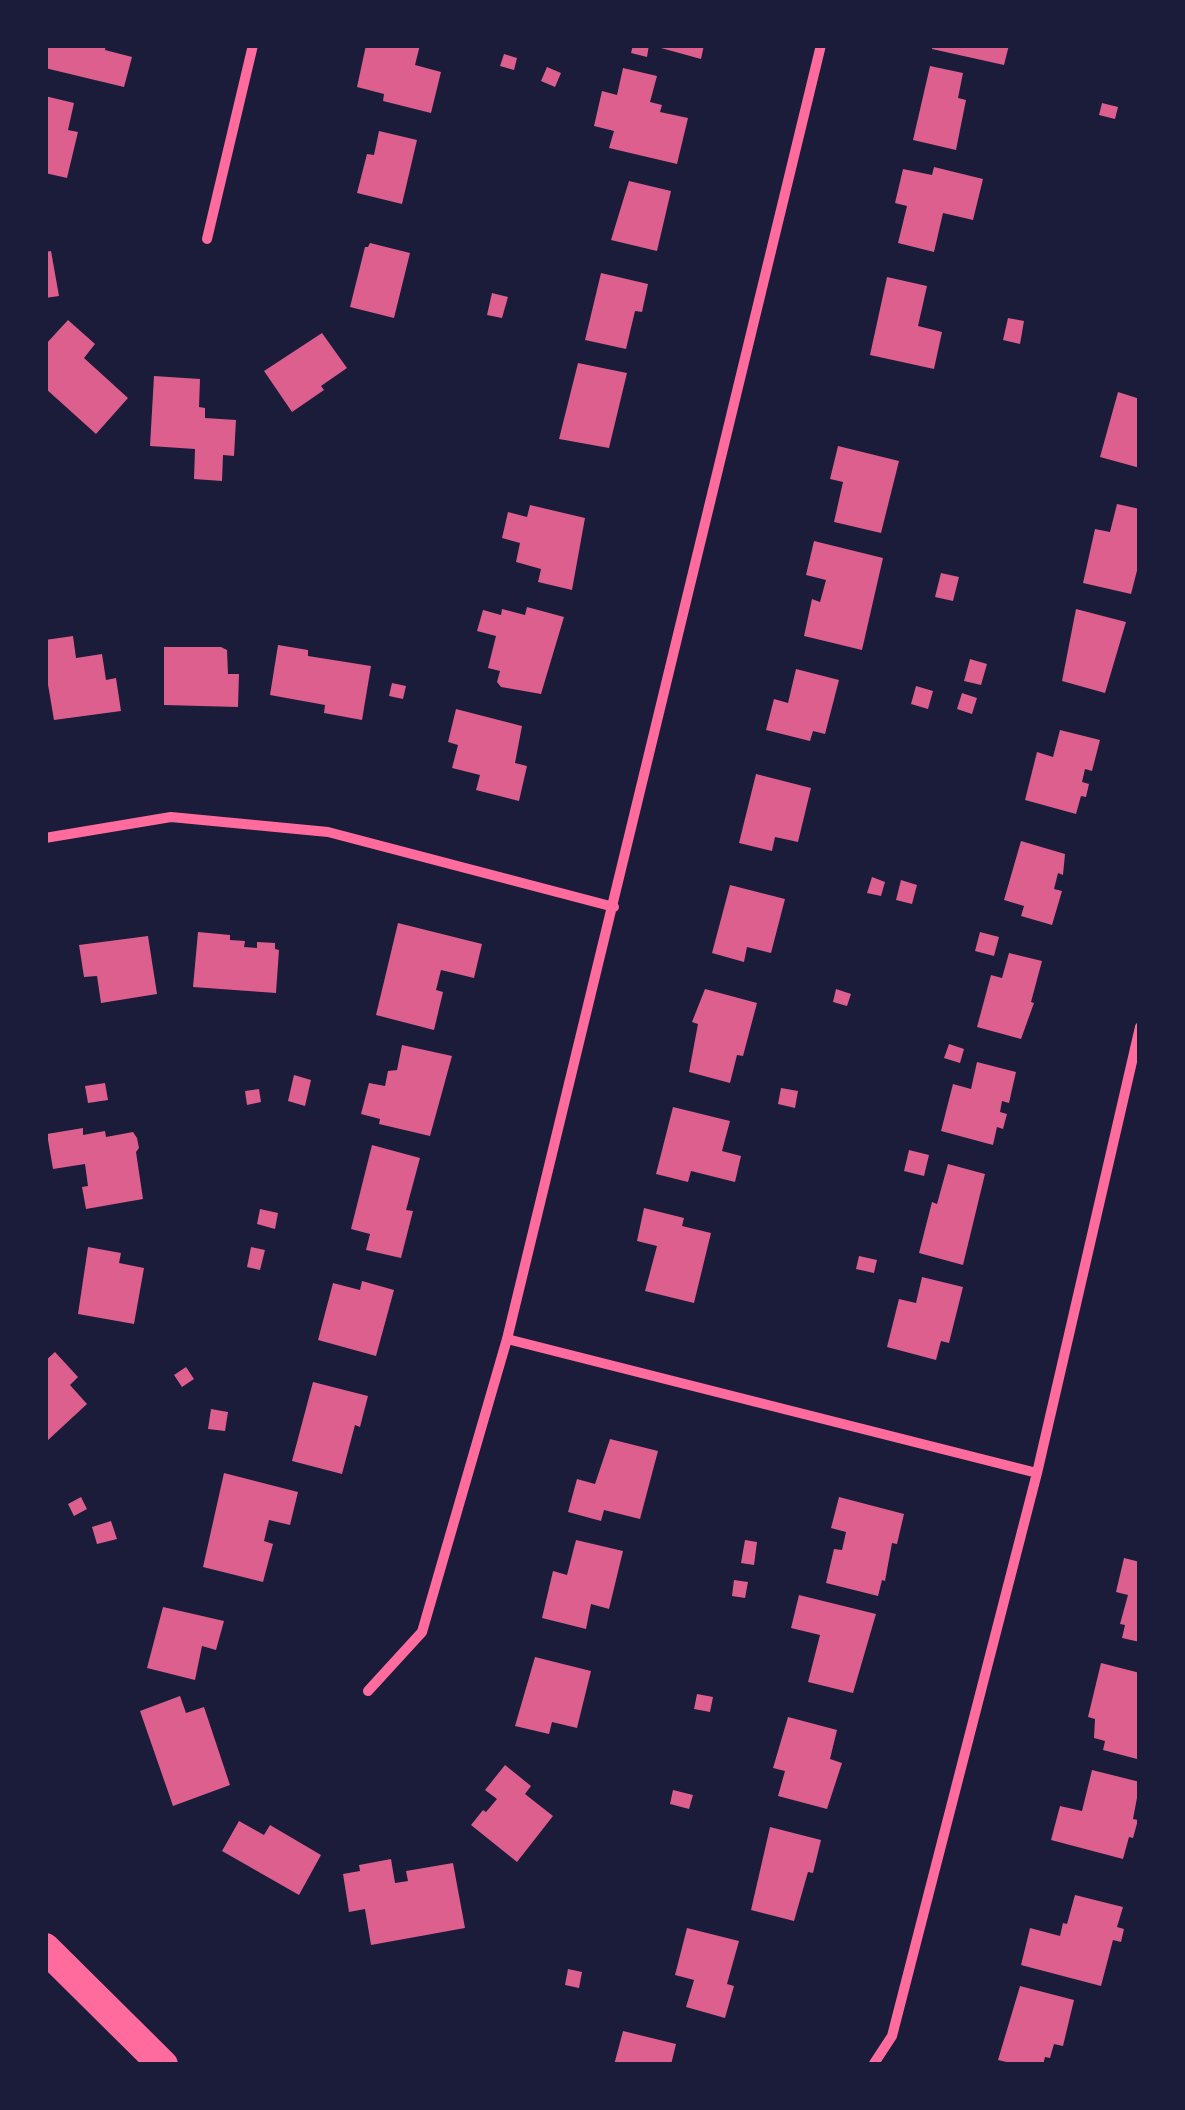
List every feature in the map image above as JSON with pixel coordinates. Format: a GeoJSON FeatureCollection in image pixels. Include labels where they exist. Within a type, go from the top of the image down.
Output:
{"type":"FeatureCollection","features":[{"type":"Feature","properties":{"kind":"highway"},"geometry":{"type":"LineString","coordinates":[[45,1948],[163,2065]]}},
{"type":"Feature","properties":{"kind":"street"},"geometry":{"type":"LineString","coordinates":[[208,239],[253,45]]}},
{"type":"Feature","properties":{"kind":"street"},"geometry":{"type":"LineString","coordinates":[[368,1691],[422,1632],[507,1339],[821,45]]}},
{"type":"Feature","properties":{"kind":"street"},"geometry":{"type":"LineString","coordinates":[[45,838],[172,817],[328,832],[614,907]]}},
{"type":"Feature","properties":{"kind":"street"},"geometry":{"type":"LineString","coordinates":[[873,2065],[892,2036],[1037,1473],[1140,1027]]}},
{"type":"Feature","properties":{"kind":"street"},"geometry":{"type":"LineString","coordinates":[[507,1339],[1037,1473]]}},
{"type":"Feature","properties":{"kind":"building"},"geometry":{"type":"Polygon","coordinates":[[[46,45],[106,45],[105,50],[132,57],[124,87],[45,68],[46,45]]]}},
{"type":"Feature","properties":{"kind":"building"},"geometry":{"type":"Polygon","coordinates":[[[366,45],[420,45],[415,65],[441,72],[431,113],[383,101],[384,94],[357,87],[366,45]]]}},
{"type":"Feature","properties":{"kind":"building"},"geometry":{"type":"Polygon","coordinates":[[[633,45],[649,45],[647,57],[631,53],[633,45]]]}},
{"type":"Feature","properties":{"kind":"building"},"geometry":{"type":"Polygon","coordinates":[[[650,45],[704,45],[701,59],[650,45]]]}},
{"type":"Feature","properties":{"kind":"building"},"geometry":{"type":"Polygon","coordinates":[[[933,45],[1009,45],[1004,65],[932,49],[933,45]]]}},
{"type":"Feature","properties":{"kind":"building"},"geometry":{"type":"Polygon","coordinates":[[[504,54],[517,58],[514,70],[500,66],[504,54]]]}},
{"type":"Feature","properties":{"kind":"building"},"geometry":{"type":"Polygon","coordinates":[[[930,66],[963,73],[958,98],[966,100],[956,150],[913,140],[930,66]]]}},
{"type":"Feature","properties":{"kind":"building"},"geometry":{"type":"Polygon","coordinates":[[[547,67],[561,73],[555,87],[541,81],[547,67]]]}},
{"type":"Feature","properties":{"kind":"building"},"geometry":{"type":"Polygon","coordinates":[[[623,68],[657,76],[650,102],[662,105],[660,112],[688,118],[677,164],[609,148],[614,131],[594,126],[602,91],[617,95],[623,68]]]}},
{"type":"Feature","properties":{"kind":"building"},"geometry":{"type":"Polygon","coordinates":[[[45,96],[74,103],[68,130],[78,132],[67,178],[45,173],[45,96]]]}},
{"type":"Feature","properties":{"kind":"building"},"geometry":{"type":"Polygon","coordinates":[[[1102,103],[1118,107],[1115,119],[1099,115],[1102,103]]]}},
{"type":"Feature","properties":{"kind":"building"},"geometry":{"type":"Polygon","coordinates":[[[379,131],[417,140],[402,204],[357,193],[367,154],[374,155],[379,131]]]}},
{"type":"Feature","properties":{"kind":"building"},"geometry":{"type":"Polygon","coordinates":[[[934,167],[983,179],[973,220],[943,213],[934,252],[898,243],[907,206],[895,203],[903,169],[932,175],[934,167]]]}},
{"type":"Feature","properties":{"kind":"building"},"geometry":{"type":"Polygon","coordinates":[[[629,181],[671,191],[657,251],[611,240],[629,181]]]}},
{"type":"Feature","properties":{"kind":"building"},"geometry":{"type":"Polygon","coordinates":[[[370,243],[410,253],[394,318],[350,307],[365,247],[370,243]]]}},
{"type":"Feature","properties":{"kind":"building"},"geometry":{"type":"Polygon","coordinates":[[[51,251],[59,296],[45,298],[45,252],[51,251]]]}},
{"type":"Feature","properties":{"kind":"building"},"geometry":{"type":"Polygon","coordinates":[[[601,273],[648,284],[642,312],[635,311],[626,349],[585,340],[601,273]]]}},
{"type":"Feature","properties":{"kind":"building"},"geometry":{"type":"Polygon","coordinates":[[[887,277],[927,286],[918,326],[942,332],[934,369],[870,355],[887,277]]]}},
{"type":"Feature","properties":{"kind":"building"},"geometry":{"type":"Polygon","coordinates":[[[492,293],[508,297],[502,318],[487,315],[492,293]]]}},
{"type":"Feature","properties":{"kind":"building"},"geometry":{"type":"Polygon","coordinates":[[[1008,318],[1024,321],[1020,344],[1003,340],[1008,318]]]}},
{"type":"Feature","properties":{"kind":"building"},"geometry":{"type":"Polygon","coordinates":[[[68,320],[95,344],[84,358],[128,398],[96,434],[45,388],[45,345],[68,320]]]}},
{"type":"Feature","properties":{"kind":"building"},"geometry":{"type":"Polygon","coordinates":[[[322,333],[347,368],[292,412],[264,371],[322,333]]]}},
{"type":"Feature","properties":{"kind":"building"},"geometry":{"type":"Polygon","coordinates":[[[578,363],[627,373],[609,448],[559,439],[578,363]]]}},
{"type":"Feature","properties":{"kind":"building"},"geometry":{"type":"Polygon","coordinates":[[[154,376],[200,379],[199,407],[205,408],[205,418],[236,420],[234,456],[223,455],[222,481],[194,479],[195,449],[150,446],[154,376]]]}},
{"type":"Feature","properties":{"kind":"building"},"geometry":{"type":"Polygon","coordinates":[[[1118,392],[1140,399],[1140,468],[1100,457],[1118,392]]]}},
{"type":"Feature","properties":{"kind":"building"},"geometry":{"type":"Polygon","coordinates":[[[838,446],[899,461],[881,533],[834,522],[843,482],[830,479],[838,446]]]}},
{"type":"Feature","properties":{"kind":"building"},"geometry":{"type":"Polygon","coordinates":[[[1117,504],[1140,509],[1140,559],[1131,594],[1083,583],[1095,529],[1110,532],[1117,504]]]}},
{"type":"Feature","properties":{"kind":"building"},"geometry":{"type":"Polygon","coordinates":[[[530,505],[585,518],[572,590],[538,582],[541,569],[516,562],[520,543],[502,538],[508,512],[527,517],[530,505]]]}},
{"type":"Feature","properties":{"kind":"building"},"geometry":{"type":"Polygon","coordinates":[[[814,541],[883,558],[862,650],[804,636],[812,599],[820,602],[826,580],[806,575],[814,541]]]}},
{"type":"Feature","properties":{"kind":"building"},"geometry":{"type":"Polygon","coordinates":[[[941,573],[959,577],[953,601],[935,597],[941,573]]]}},
{"type":"Feature","properties":{"kind":"building"},"geometry":{"type":"Polygon","coordinates":[[[527,607],[564,617],[541,694],[501,687],[497,682],[500,671],[488,668],[496,636],[477,631],[483,610],[501,615],[502,609],[525,615],[527,607]]]}},
{"type":"Feature","properties":{"kind":"building"},"geometry":{"type":"Polygon","coordinates":[[[1076,609],[1126,622],[1105,693],[1062,681],[1076,609]]]}},
{"type":"Feature","properties":{"kind":"building"},"geometry":{"type":"Polygon","coordinates":[[[73,636],[76,658],[102,654],[106,680],[116,678],[121,711],[54,720],[45,667],[45,640],[73,636]]]}},
{"type":"Feature","properties":{"kind":"building"},"geometry":{"type":"Polygon","coordinates":[[[278,645],[308,650],[308,656],[371,666],[362,720],[324,713],[325,705],[270,695],[278,645]]]}},
{"type":"Feature","properties":{"kind":"building"},"geometry":{"type":"Polygon","coordinates":[[[164,647],[227,650],[228,674],[239,674],[238,707],[164,705],[164,647]]]}},
{"type":"Feature","properties":{"kind":"building"},"geometry":{"type":"Polygon","coordinates":[[[970,659],[987,664],[981,685],[964,681],[970,659]]]}},
{"type":"Feature","properties":{"kind":"building"},"geometry":{"type":"Polygon","coordinates":[[[796,669],[839,680],[825,734],[813,731],[810,741],[766,730],[774,699],[788,703],[796,669]]]}},
{"type":"Feature","properties":{"kind":"building"},"geometry":{"type":"Polygon","coordinates":[[[392,683],[406,686],[403,699],[389,696],[392,683]]]}},
{"type":"Feature","properties":{"kind":"building"},"geometry":{"type":"Polygon","coordinates":[[[916,686],[933,691],[928,709],[911,704],[916,686]]]}},
{"type":"Feature","properties":{"kind":"building"},"geometry":{"type":"Polygon","coordinates":[[[962,693],[977,698],[972,714],[957,709],[962,693]]]}},
{"type":"Feature","properties":{"kind":"building"},"geometry":{"type":"Polygon","coordinates":[[[456,709],[522,726],[515,763],[527,766],[519,801],[476,790],[480,775],[452,768],[458,745],[448,742],[456,709]]]}},
{"type":"Feature","properties":{"kind":"building"},"geometry":{"type":"Polygon","coordinates":[[[1060,730],[1100,740],[1092,771],[1085,769],[1082,782],[1089,784],[1076,814],[1025,800],[1037,752],[1053,757],[1060,730]]]}},
{"type":"Feature","properties":{"kind":"building"},"geometry":{"type":"Polygon","coordinates":[[[756,774],[811,788],[798,842],[775,837],[772,851],[739,843],[756,774]]]}},
{"type":"Feature","properties":{"kind":"building"},"geometry":{"type":"Polygon","coordinates":[[[1021,841],[1065,854],[1063,875],[1058,873],[1054,889],[1062,891],[1052,925],[1021,916],[1024,906],[1004,900],[1021,841]]]}},
{"type":"Feature","properties":{"kind":"building"},"geometry":{"type":"Polygon","coordinates":[[[872,877],[885,882],[881,896],[867,893],[872,877]]]}},
{"type":"Feature","properties":{"kind":"building"},"geometry":{"type":"Polygon","coordinates":[[[901,880],[917,885],[912,904],[896,900],[901,880]]]}},
{"type":"Feature","properties":{"kind":"building"},"geometry":{"type":"Polygon","coordinates":[[[730,885],[785,899],[771,953],[747,947],[744,962],[712,953],[730,885]]]}},
{"type":"Feature","properties":{"kind":"building"},"geometry":{"type":"Polygon","coordinates":[[[398,923],[482,944],[474,978],[441,970],[436,990],[443,992],[434,1030],[376,1015],[398,923]]]}},
{"type":"Feature","properties":{"kind":"building"},"geometry":{"type":"Polygon","coordinates":[[[198,932],[230,935],[230,940],[245,941],[244,947],[257,948],[257,942],[275,943],[279,950],[276,993],[193,987],[198,932]]]}},
{"type":"Feature","properties":{"kind":"building"},"geometry":{"type":"Polygon","coordinates":[[[980,932],[999,937],[994,956],[975,951],[980,932]]]}},
{"type":"Feature","properties":{"kind":"building"},"geometry":{"type":"Polygon","coordinates":[[[148,936],[157,994],[101,1003],[97,976],[84,977],[79,945],[148,936]]]}},
{"type":"Feature","properties":{"kind":"building"},"geometry":{"type":"Polygon","coordinates":[[[1009,953],[1042,961],[1031,1002],[1034,1003],[1021,1039],[977,1027],[991,975],[1002,978],[1009,953]]]}},
{"type":"Feature","properties":{"kind":"building"},"geometry":{"type":"Polygon","coordinates":[[[705,989],[757,1003],[743,1056],[737,1055],[730,1083],[689,1072],[698,1024],[692,1022],[705,989]]]}},
{"type":"Feature","properties":{"kind":"building"},"geometry":{"type":"Polygon","coordinates":[[[836,989],[851,994],[847,1006],[833,1002],[836,989]]]}},
{"type":"Feature","properties":{"kind":"building"},"geometry":{"type":"Polygon","coordinates":[[[949,1044],[964,1049],[960,1063],[944,1058],[949,1044]]]}},
{"type":"Feature","properties":{"kind":"building"},"geometry":{"type":"Polygon","coordinates":[[[402,1045],[452,1056],[430,1136],[379,1124],[380,1119],[361,1114],[369,1083],[385,1086],[388,1071],[397,1070],[402,1045]]]}},
{"type":"Feature","properties":{"kind":"building"},"geometry":{"type":"Polygon","coordinates":[[[977,1062],[1016,1072],[1009,1103],[1002,1101],[1000,1112],[1007,1114],[1003,1129],[997,1127],[993,1145],[941,1131],[953,1084],[971,1089],[977,1062]]]}},
{"type":"Feature","properties":{"kind":"building"},"geometry":{"type":"Polygon","coordinates":[[[294,1075],[311,1080],[305,1106],[288,1101],[294,1075]]]}},
{"type":"Feature","properties":{"kind":"building"},"geometry":{"type":"Polygon","coordinates":[[[105,1083],[108,1100],[88,1103],[85,1086],[105,1083]]]}},
{"type":"Feature","properties":{"kind":"building"},"geometry":{"type":"Polygon","coordinates":[[[781,1088],[798,1091],[795,1108],[778,1104],[781,1088]]]}},
{"type":"Feature","properties":{"kind":"building"},"geometry":{"type":"Polygon","coordinates":[[[259,1089],[261,1102],[247,1105],[245,1091],[259,1089]]]}},
{"type":"Feature","properties":{"kind":"building"},"geometry":{"type":"Polygon","coordinates":[[[673,1107],[730,1121],[722,1151],[741,1156],[735,1182],[691,1171],[688,1182],[656,1174],[673,1107]]]}},
{"type":"Feature","properties":{"kind":"building"},"geometry":{"type":"Polygon","coordinates":[[[83,1128],[83,1135],[105,1131],[106,1137],[133,1132],[139,1148],[136,1152],[143,1199],[86,1209],[82,1187],[88,1186],[85,1164],[53,1169],[47,1134],[83,1128]]]}},
{"type":"Feature","properties":{"kind":"building"},"geometry":{"type":"Polygon","coordinates":[[[372,1145],[420,1158],[406,1210],[413,1211],[401,1258],[366,1250],[370,1234],[351,1229],[372,1145]]]}},
{"type":"Feature","properties":{"kind":"building"},"geometry":{"type":"Polygon","coordinates":[[[909,1150],[929,1155],[924,1176],[904,1171],[909,1150]]]}},
{"type":"Feature","properties":{"kind":"building"},"geometry":{"type":"Polygon","coordinates":[[[948,1164],[985,1174],[963,1265],[919,1253],[932,1202],[937,1204],[948,1164]]]}},
{"type":"Feature","properties":{"kind":"building"},"geometry":{"type":"Polygon","coordinates":[[[644,1208],[684,1218],[682,1226],[711,1233],[694,1303],[645,1291],[657,1246],[637,1241],[644,1208]]]}},
{"type":"Feature","properties":{"kind":"building"},"geometry":{"type":"Polygon","coordinates":[[[260,1209],[278,1213],[275,1229],[257,1224],[260,1209]]]}},
{"type":"Feature","properties":{"kind":"building"},"geometry":{"type":"Polygon","coordinates":[[[88,1247],[121,1253],[119,1263],[144,1268],[134,1324],[78,1314],[88,1247]]]}},
{"type":"Feature","properties":{"kind":"building"},"geometry":{"type":"Polygon","coordinates":[[[251,1247],[265,1250],[260,1270],[247,1267],[251,1247]]]}},
{"type":"Feature","properties":{"kind":"building"},"geometry":{"type":"Polygon","coordinates":[[[859,1256],[877,1260],[874,1273],[856,1269],[859,1256]]]}},
{"type":"Feature","properties":{"kind":"building"},"geometry":{"type":"Polygon","coordinates":[[[922,1277],[963,1287],[949,1343],[941,1341],[936,1360],[887,1347],[899,1299],[916,1303],[922,1277]]]}},
{"type":"Feature","properties":{"kind":"building"},"geometry":{"type":"Polygon","coordinates":[[[362,1281],[394,1290],[376,1356],[318,1340],[333,1283],[360,1290],[362,1281]]]}},
{"type":"Feature","properties":{"kind":"building"},"geometry":{"type":"Polygon","coordinates":[[[55,1352],[78,1377],[70,1385],[87,1404],[47,1441],[45,1361],[55,1352]]]}},
{"type":"Feature","properties":{"kind":"building"},"geometry":{"type":"Polygon","coordinates":[[[186,1367],[194,1379],[182,1387],[174,1375],[186,1367]]]}},
{"type":"Feature","properties":{"kind":"building"},"geometry":{"type":"Polygon","coordinates":[[[313,1382],[368,1396],[360,1427],[355,1425],[342,1474],[292,1461],[313,1382]]]}},
{"type":"Feature","properties":{"kind":"building"},"geometry":{"type":"Polygon","coordinates":[[[211,1409],[228,1412],[225,1431],[208,1429],[211,1409]]]}},
{"type":"Feature","properties":{"kind":"building"},"geometry":{"type":"Polygon","coordinates":[[[610,1439],[658,1451],[640,1519],[604,1510],[601,1521],[568,1512],[577,1479],[595,1484],[610,1439]]]}},
{"type":"Feature","properties":{"kind":"building"},"geometry":{"type":"Polygon","coordinates":[[[224,1473],[298,1492],[290,1525],[269,1520],[264,1541],[273,1544],[263,1582],[203,1567],[224,1473]]]}},
{"type":"Feature","properties":{"kind":"building"},"geometry":{"type":"Polygon","coordinates":[[[81,1497],[87,1509],[74,1516],[68,1504],[81,1497]]]}},
{"type":"Feature","properties":{"kind":"building"},"geometry":{"type":"Polygon","coordinates":[[[839,1497],[904,1514],[878,1596],[826,1583],[834,1549],[842,1550],[846,1532],[831,1528],[839,1497]]]}},
{"type":"Feature","properties":{"kind":"building"},"geometry":{"type":"Polygon","coordinates":[[[111,1521],[117,1539],[97,1544],[92,1527],[111,1521]]]}},
{"type":"Feature","properties":{"kind":"building"},"geometry":{"type":"Polygon","coordinates":[[[576,1540],[623,1551],[609,1609],[591,1604],[586,1629],[542,1618],[553,1571],[567,1575],[576,1540]]]}},
{"type":"Feature","properties":{"kind":"building"},"geometry":{"type":"Polygon","coordinates":[[[745,1540],[757,1542],[754,1565],[741,1563],[745,1540]]]}},
{"type":"Feature","properties":{"kind":"building"},"geometry":{"type":"Polygon","coordinates":[[[1124,1558],[1140,1562],[1140,1642],[1122,1638],[1125,1625],[1120,1624],[1128,1595],[1116,1592],[1124,1558]]]}},
{"type":"Feature","properties":{"kind":"building"},"geometry":{"type":"Polygon","coordinates":[[[734,1580],[748,1582],[745,1598],[732,1596],[734,1580]]]}},
{"type":"Feature","properties":{"kind":"building"},"geometry":{"type":"Polygon","coordinates":[[[799,1595],[876,1614],[853,1693],[808,1682],[820,1635],[791,1628],[799,1595]]]}},
{"type":"Feature","properties":{"kind":"building"},"geometry":{"type":"Polygon","coordinates":[[[163,1607],[224,1621],[216,1650],[202,1646],[195,1680],[147,1668],[163,1607]]]}},
{"type":"Feature","properties":{"kind":"building"},"geometry":{"type":"Polygon","coordinates":[[[535,1657],[591,1671],[577,1728],[552,1722],[549,1734],[515,1726],[535,1657]]]}},
{"type":"Feature","properties":{"kind":"building"},"geometry":{"type":"Polygon","coordinates":[[[1101,1663],[1140,1673],[1137,1759],[1103,1750],[1105,1741],[1094,1738],[1095,1719],[1088,1717],[1101,1663]]]}},
{"type":"Feature","properties":{"kind":"building"},"geometry":{"type":"Polygon","coordinates":[[[697,1694],[713,1697],[710,1712],[694,1709],[697,1694]]]}},
{"type":"Feature","properties":{"kind":"building"},"geometry":{"type":"Polygon","coordinates":[[[180,1696],[186,1713],[204,1707],[230,1785],[173,1806],[140,1711],[180,1696]]]}},
{"type":"Feature","properties":{"kind":"building"},"geometry":{"type":"Polygon","coordinates":[[[788,1717],[837,1730],[830,1759],[842,1763],[827,1809],[778,1796],[785,1771],[773,1768],[788,1717]]]}},
{"type":"Feature","properties":{"kind":"building"},"geometry":{"type":"Polygon","coordinates":[[[505,1765],[531,1786],[525,1794],[553,1816],[517,1862],[471,1825],[497,1799],[485,1790],[505,1765]]]}},
{"type":"Feature","properties":{"kind":"building"},"geometry":{"type":"Polygon","coordinates":[[[1092,1770],[1140,1782],[1133,1819],[1138,1820],[1123,1859],[1051,1840],[1060,1806],[1082,1811],[1092,1770]]]}},
{"type":"Feature","properties":{"kind":"building"},"geometry":{"type":"Polygon","coordinates":[[[673,1790],[693,1795],[689,1809],[670,1804],[673,1790]]]}},
{"type":"Feature","properties":{"kind":"building"},"geometry":{"type":"Polygon","coordinates":[[[239,1821],[264,1835],[270,1825],[321,1855],[299,1895],[222,1851],[239,1821]]]}},
{"type":"Feature","properties":{"kind":"building"},"geometry":{"type":"Polygon","coordinates":[[[770,1827],[821,1840],[794,1921],[751,1910],[770,1827]]]}},
{"type":"Feature","properties":{"kind":"building"},"geometry":{"type":"Polygon","coordinates":[[[391,1859],[395,1883],[408,1881],[406,1871],[453,1863],[465,1928],[371,1945],[365,1909],[349,1912],[343,1874],[360,1871],[359,1865],[391,1859]]]}},
{"type":"Feature","properties":{"kind":"building"},"geometry":{"type":"Polygon","coordinates":[[[1075,1895],[1123,1907],[1117,1927],[1124,1929],[1121,1942],[1113,1940],[1101,1986],[1021,1965],[1030,1928],[1060,1936],[1075,1895]]]}},
{"type":"Feature","properties":{"kind":"building"},"geometry":{"type":"Polygon","coordinates":[[[687,1928],[739,1941],[727,1984],[734,1986],[725,2018],[686,2007],[694,1980],[675,1975],[687,1928]]]}},
{"type":"Feature","properties":{"kind":"building"},"geometry":{"type":"Polygon","coordinates":[[[568,1969],[582,1972],[579,1988],[565,1985],[568,1969]]]}},
{"type":"Feature","properties":{"kind":"building"},"geometry":{"type":"Polygon","coordinates":[[[1020,1986],[1074,2000],[1063,2046],[1054,2044],[1043,2065],[998,2060],[1020,1986]]]}},
{"type":"Feature","properties":{"kind":"building"},"geometry":{"type":"Polygon","coordinates":[[[623,2031],[676,2044],[671,2065],[614,2065],[623,2031]]]}}]}
